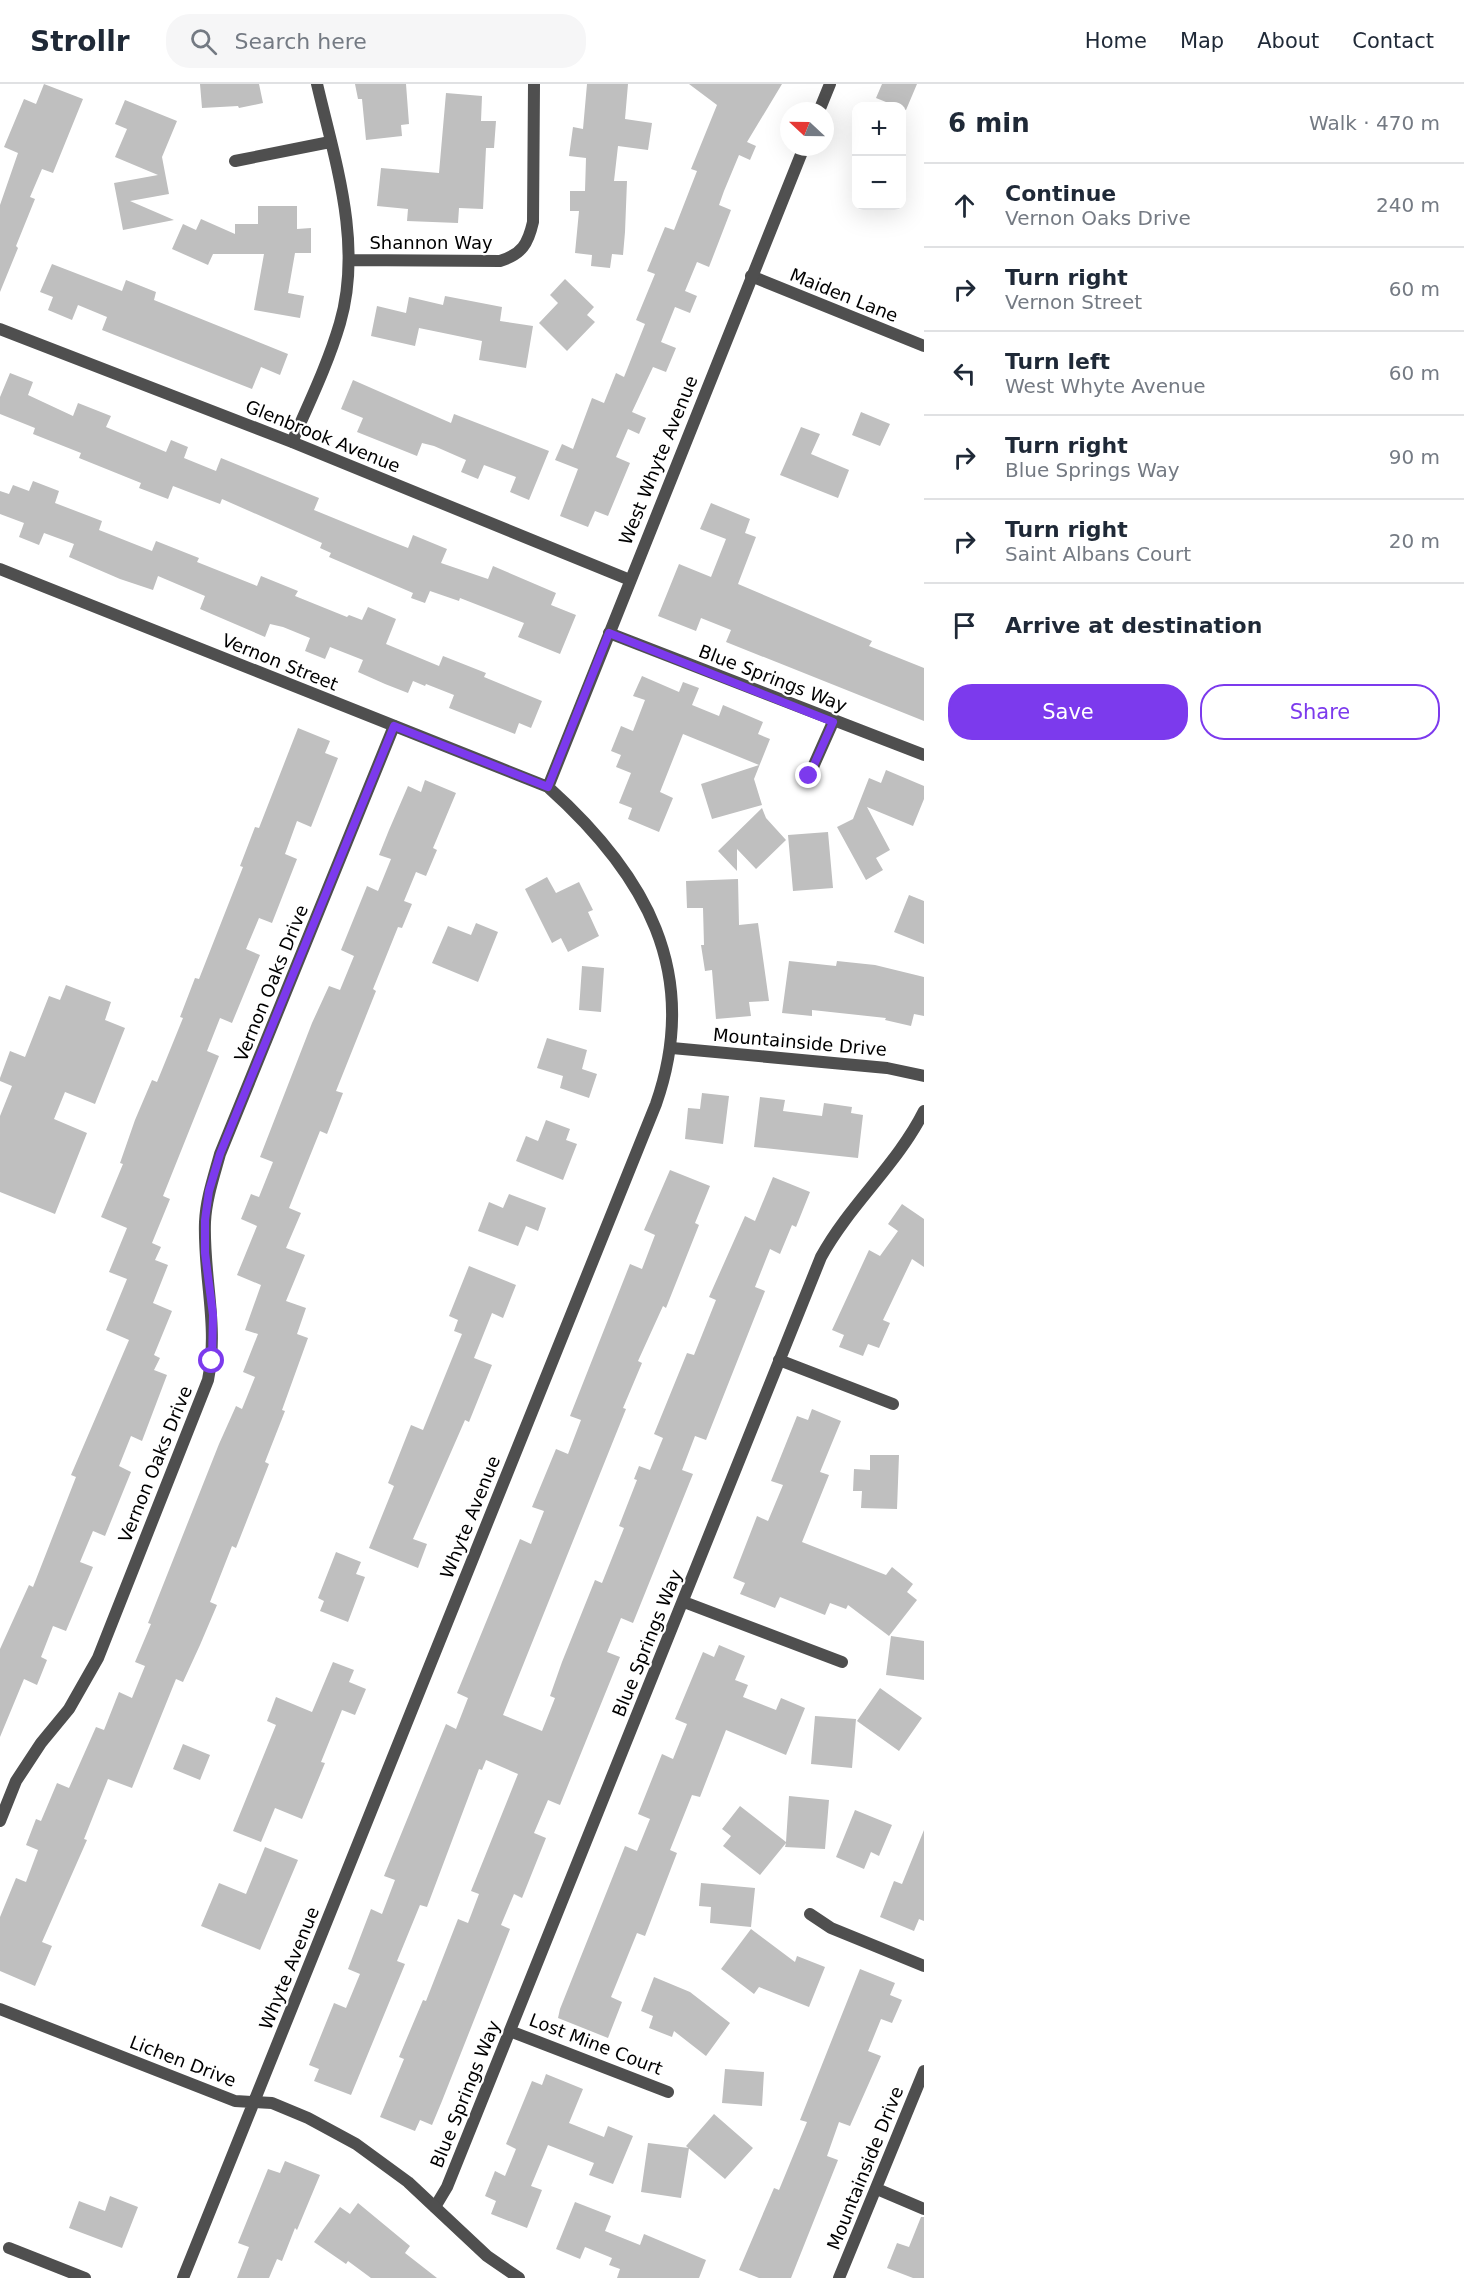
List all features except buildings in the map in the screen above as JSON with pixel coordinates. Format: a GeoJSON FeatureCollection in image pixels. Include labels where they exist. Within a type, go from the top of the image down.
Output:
{"type":"FeatureCollection","features":[{"type":"Feature","properties":{"kind":"street"},"geometry":{"type":"LineString","coordinates":[[292,442],[341,321],[349,260],[345,212],[317,84]]}},
{"type":"Feature","properties":{"kind":"street","name":"Shannon Way"},"geometry":{"type":"LineString","coordinates":[[349,260],[500,261],[523,250],[533,222],[534,84]]}},
{"type":"Feature","properties":{"kind":"street"},"geometry":{"type":"LineString","coordinates":[[823,102],[830,84]]}},
{"type":"Feature","properties":{"kind":"street"},"geometry":{"type":"LineString","coordinates":[[235,162],[330,142]]}},
{"type":"Feature","properties":{"kind":"street","name":"West Whyte Avenue"},"geometry":{"type":"LineString","coordinates":[[548,787],[800,156]]}},
{"type":"Feature","properties":{"kind":"street","name":"Maiden Lane"},"geometry":{"type":"LineString","coordinates":[[751,276],[924,346]]}},
{"type":"Feature","properties":{"kind":"street","name":"Glenbrook Avenue"},"geometry":{"type":"LineString","coordinates":[[0,329],[292,442],[630,580]]}},
{"type":"Feature","properties":{"kind":"street","name":"Vernon Street"},"geometry":{"type":"LineString","coordinates":[[0,569],[548,787]]}},
{"type":"Feature","properties":{"kind":"street","name":"Blue Springs Way"},"geometry":{"type":"LineString","coordinates":[[609,633],[833,722],[924,755]]}},
{"type":"Feature","properties":{"kind":"street"},"geometry":{"type":"LineString","coordinates":[[809,776],[833,722]]}},
{"type":"Feature","properties":{"kind":"street","name":"Vernon Oaks Drive"},"geometry":{"type":"LineString","coordinates":[[0,1821],[16,1781],[69,1709],[98,1658],[208,1380],[212,1361],[213,1315],[205,1253],[205,1220],[209,1191],[220,1154],[394,726]]}},
{"type":"Feature","properties":{"kind":"street","name":"Whyte Avenue"},"geometry":{"type":"LineString","coordinates":[[183,2278],[656,1104],[672,1048],[672,1009],[666,958],[650,915],[633,880],[609,848],[576,812],[548,787]]}},
{"type":"Feature","properties":{"kind":"street","name":"Mountainside Drive"},"geometry":{"type":"LineString","coordinates":[[672,1048],[887,1068],[924,1076]]}},
{"type":"Feature","properties":{"kind":"street","name":"Blue Springs Way"},"geometry":{"type":"LineString","coordinates":[[435,2207],[447,2187],[684,1602],[779,1360],[831,1238],[865,1192],[899,1152],[924,1111]]}},
{"type":"Feature","properties":{"kind":"street"},"geometry":{"type":"LineString","coordinates":[[779,1360],[893,1404]]}},
{"type":"Feature","properties":{"kind":"street"},"geometry":{"type":"LineString","coordinates":[[684,1602],[842,1662]]}},
{"type":"Feature","properties":{"kind":"street"},"geometry":{"type":"LineString","coordinates":[[810,1914],[831,1928],[924,1966]]}},
{"type":"Feature","properties":{"kind":"street","name":"Lichen Drive"},"geometry":{"type":"LineString","coordinates":[[0,2009],[235,2101],[272,2103],[333,2130],[384,2163],[487,2256],[519,2278]]}},
{"type":"Feature","properties":{"kind":"street","name":"Lost Mine Court"},"geometry":{"type":"LineString","coordinates":[[510,2031],[668,2092]]}},
{"type":"Feature","properties":{"kind":"street","name":"Mountainside Drive"},"geometry":{"type":"LineString","coordinates":[[839,2278],[924,2071]]}},
{"type":"Feature","properties":{"kind":"street"},"geometry":{"type":"LineString","coordinates":[[877,2189],[924,2209]]}},
{"type":"Feature","properties":{"kind":"street"},"geometry":{"type":"LineString","coordinates":[[9,2248],[85,2278]]}},
{"type":"Feature","properties":{"kind":"route"},"geometry":{"type":"LineString","coordinates":[[212,1361],[213,1315],[205,1253],[205,1220],[209,1191],[220,1154],[394,726],[548,787],[609,633],[833,722],[809,776]]}}]}
